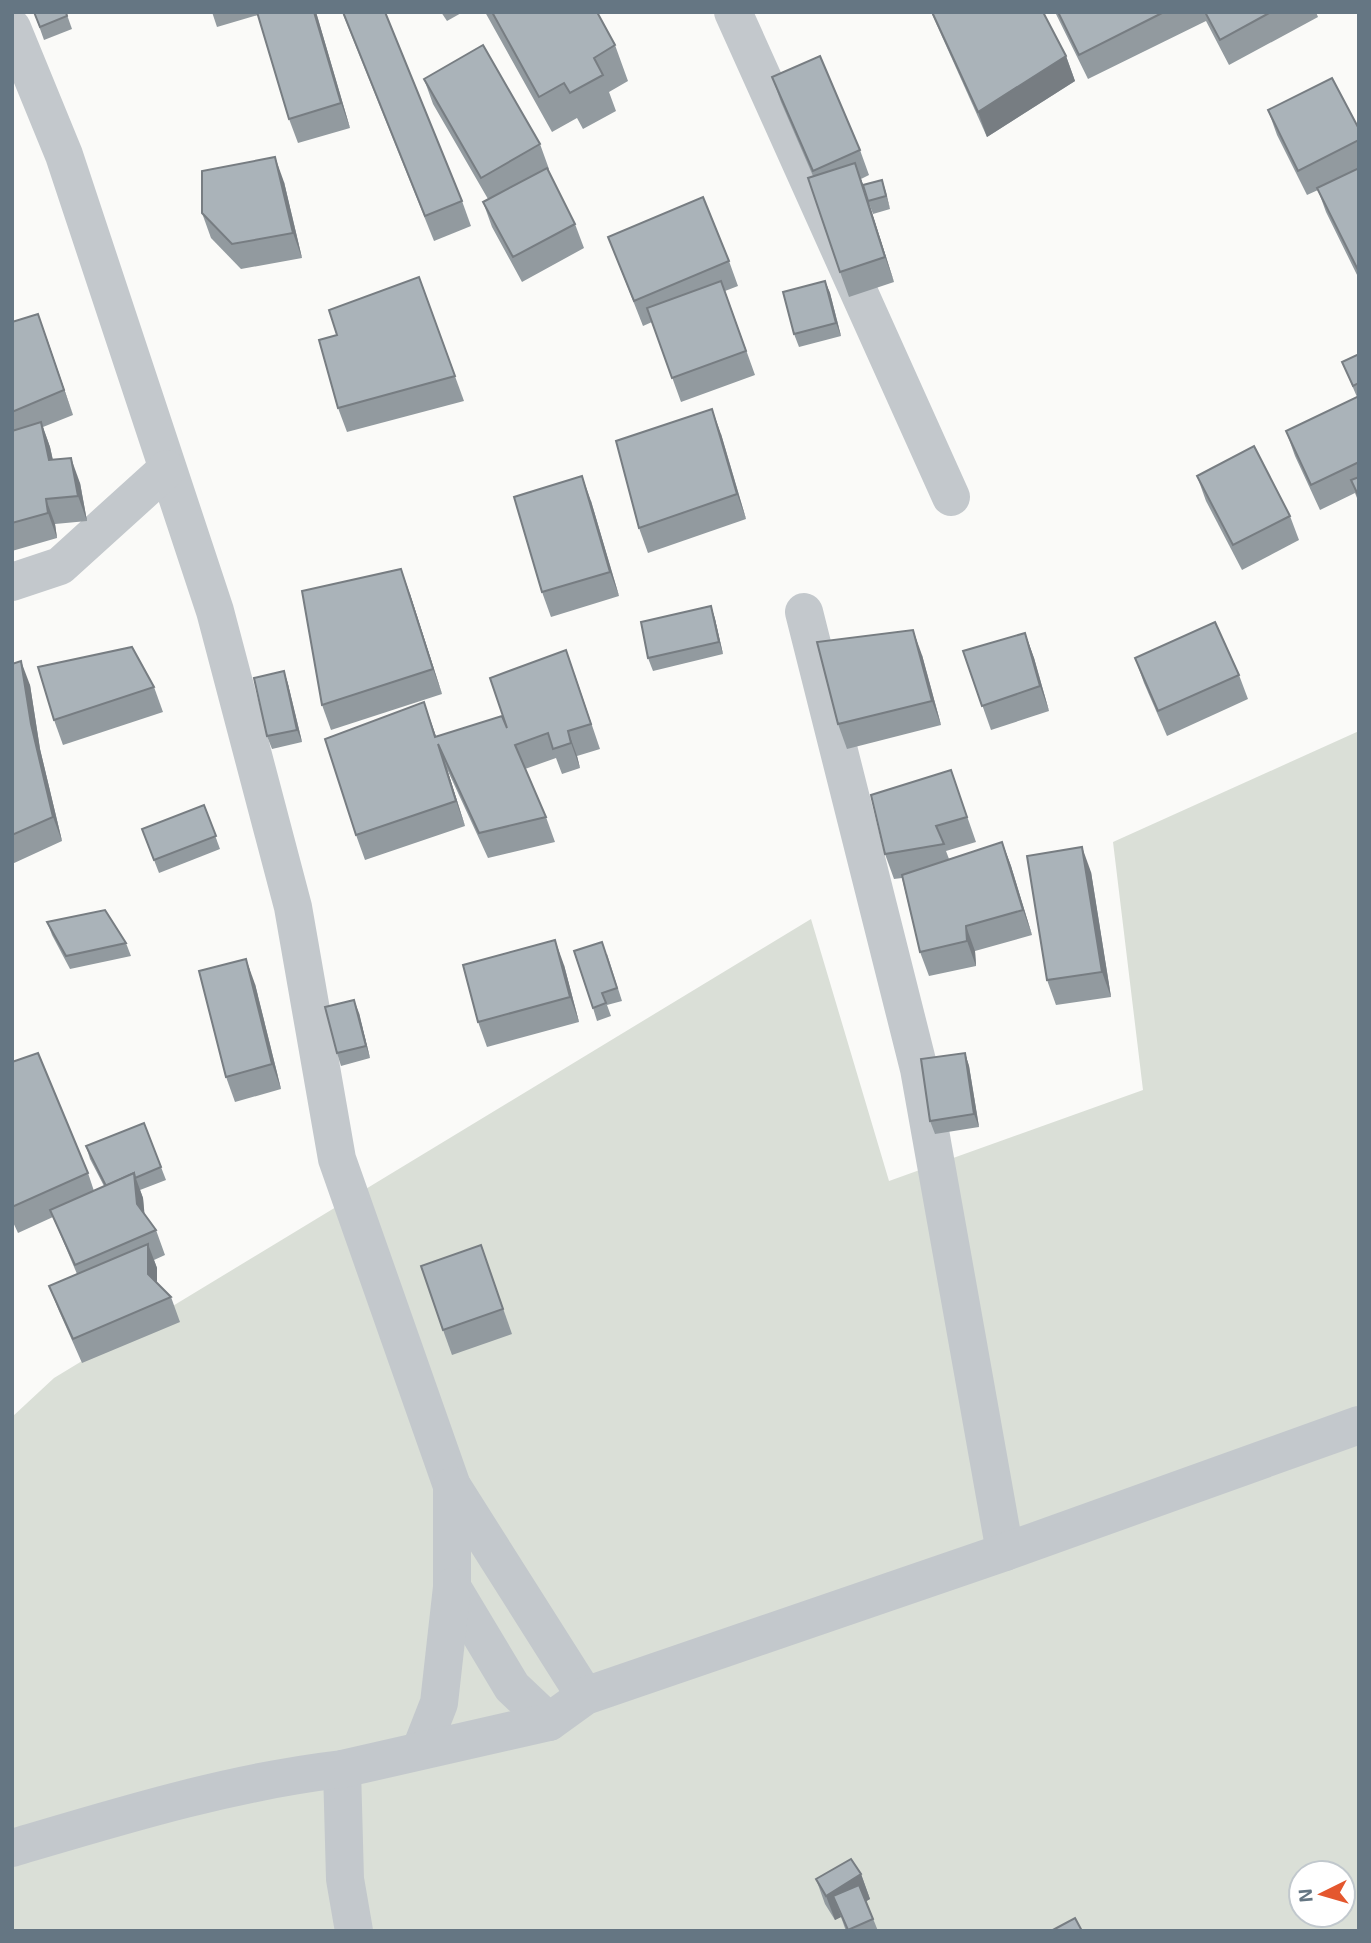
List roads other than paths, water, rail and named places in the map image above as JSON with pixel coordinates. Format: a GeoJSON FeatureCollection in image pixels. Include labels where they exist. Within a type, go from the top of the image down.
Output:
{"type":"FeatureCollection","features":[{"type":"Feature","properties":{"kind":"street"},"geometry":{"type":"LineString","coordinates":[[733,12],[951,497]]}},
{"type":"Feature","properties":{"kind":"street"},"geometry":{"type":"LineString","coordinates":[[12,28],[65,155],[215,611],[293,907],[337,1159],[452,1486],[585,1696]]}},
{"type":"Feature","properties":{"kind":"street"},"geometry":{"type":"LineString","coordinates":[[12,582],[61,566],[167,470]]}},
{"type":"Feature","properties":{"kind":"street"},"geometry":{"type":"LineString","coordinates":[[804,612],[919,1069],[1005,1552]]}},
{"type":"Feature","properties":{"kind":"street"},"geometry":{"type":"LineString","coordinates":[[12,1847],[195,1797],[313,1772],[342,1769],[549,1722],[585,1696],[1005,1552],[1359,1425]]}},
{"type":"Feature","properties":{"kind":"street"},"geometry":{"type":"LineString","coordinates":[[422,1749],[439,1703],[452,1587],[452,1486]]}},
{"type":"Feature","properties":{"kind":"street"},"geometry":{"type":"LineString","coordinates":[[452,1587],[512,1687],[549,1722]]}},
{"type":"Feature","properties":{"kind":"street"},"geometry":{"type":"LineString","coordinates":[[342,1769],[345,1879],[354,1931]]}}]}
